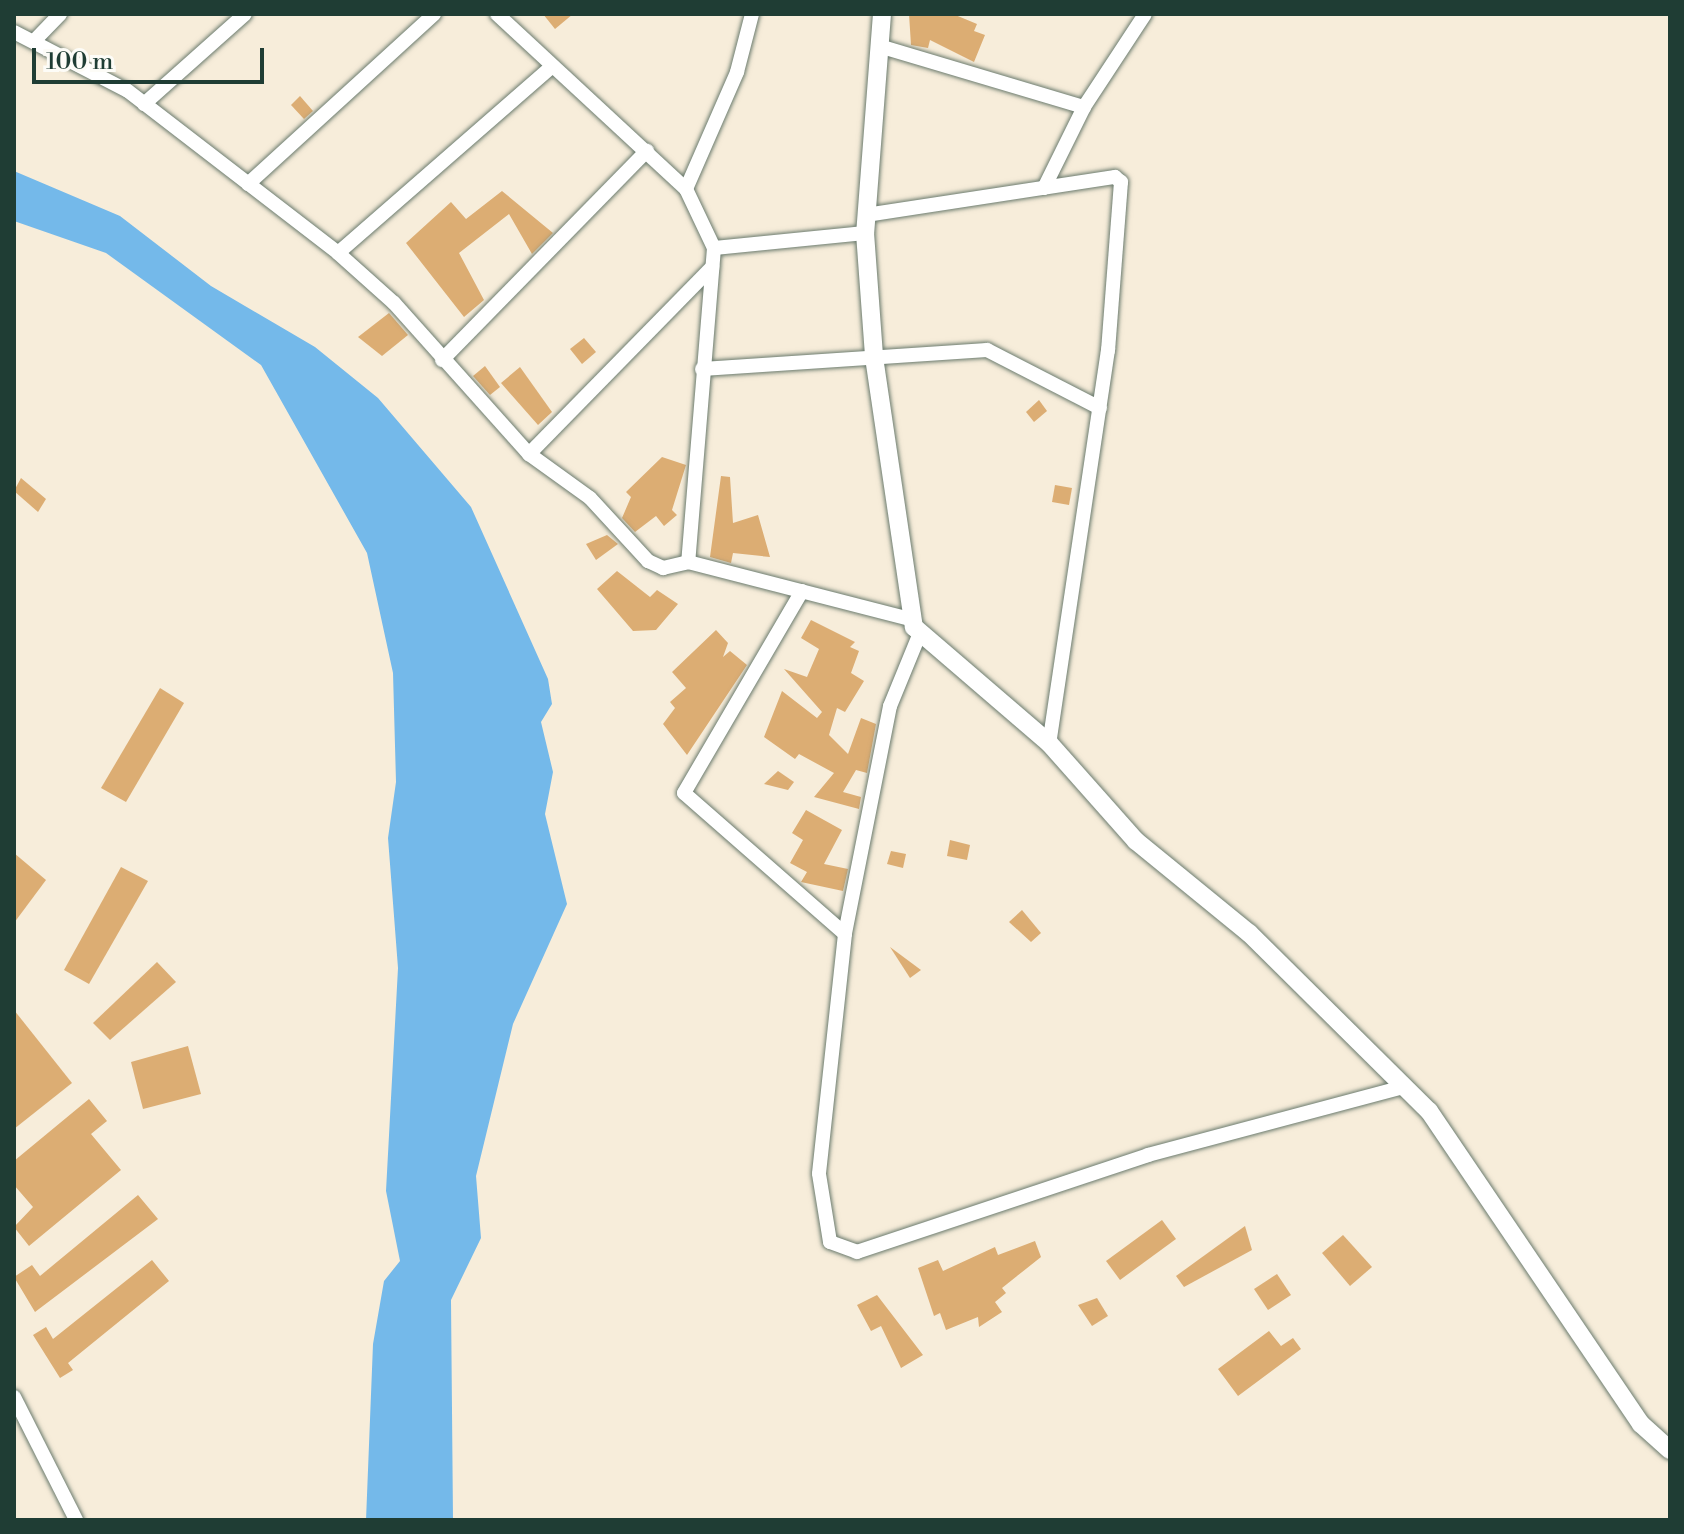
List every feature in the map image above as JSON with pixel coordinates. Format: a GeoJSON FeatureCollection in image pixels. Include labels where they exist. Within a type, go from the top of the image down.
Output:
{"type":"FeatureCollection","features":[{"type":"Feature","properties":{"kind":"street"},"geometry":{"type":"LineString","coordinates":[[36,39],[60,14]]}},
{"type":"Feature","properties":{"kind":"street"},"geometry":{"type":"LineString","coordinates":[[144,104],[245,14]]}},
{"type":"Feature","properties":{"kind":"street"},"geometry":{"type":"LineString","coordinates":[[248,184],[434,14]]}},
{"type":"Feature","properties":{"kind":"street"},"geometry":{"type":"LineString","coordinates":[[497,14],[549,69],[647,151],[686,189],[714,248],[688,562]]}},
{"type":"Feature","properties":{"kind":"street"},"geometry":{"type":"LineString","coordinates":[[686,189],[737,72],[752,14]]}},
{"type":"Feature","properties":{"kind":"street"},"geometry":{"type":"LineString","coordinates":[[882,14],[866,224],[874,357],[915,626],[890,706],[845,934],[819,1174],[823,1228],[842,1251],[1148,1155],[1404,1087]]}},
{"type":"Feature","properties":{"kind":"street"},"geometry":{"type":"LineString","coordinates":[[1044,188],[1084,107],[1145,14]]}},
{"type":"Feature","properties":{"kind":"street"},"geometry":{"type":"LineString","coordinates":[[14,32],[36,39],[144,104],[338,253],[529,454],[590,498],[648,561],[663,568],[688,562],[802,591],[915,626],[1049,743],[1136,841],[1249,933],[1429,1111],[1641,1424],[1670,1450]]}},
{"type":"Feature","properties":{"kind":"street"},"geometry":{"type":"LineString","coordinates":[[879,46],[1084,107]]}},
{"type":"Feature","properties":{"kind":"street"},"geometry":{"type":"LineString","coordinates":[[338,253],[549,69]]}},
{"type":"Feature","properties":{"kind":"street"},"geometry":{"type":"LineString","coordinates":[[442,360],[647,151]]}},
{"type":"Feature","properties":{"kind":"street"},"geometry":{"type":"LineString","coordinates":[[714,248],[866,224],[1115,177],[1124,190],[1100,408],[1049,743]]}},
{"type":"Feature","properties":{"kind":"street"},"geometry":{"type":"LineString","coordinates":[[529,454],[712,267]]}},
{"type":"Feature","properties":{"kind":"street"},"geometry":{"type":"LineString","coordinates":[[702,369],[987,350],[1100,408]]}},
{"type":"Feature","properties":{"kind":"street"},"geometry":{"type":"LineString","coordinates":[[802,591],[684,793],[845,934]]}},
{"type":"Feature","properties":{"kind":"street"},"geometry":{"type":"LineString","coordinates":[[14,1397],[76,1520]]}},
{"type":"Feature","properties":{"kind":"water"},"geometry":{"type":"Polygon","coordinates":[[[14,171],[120,216],[211,286],[315,347],[378,398],[471,507],[548,679],[552,704],[541,722],[553,772],[545,814],[567,904],[513,1024],[476,1176],[481,1238],[451,1300],[453,1520],[366,1520],[373,1344],[384,1281],[400,1261],[386,1191],[398,968],[388,838],[396,782],[393,673],[367,553],[261,365],[106,253],[14,221],[14,171]]]}},
{"type":"Feature","properties":{"kind":"building"},"geometry":{"type":"Polygon","coordinates":[[[543,14],[573,14],[555,29],[543,14]]]}},
{"type":"Feature","properties":{"kind":"building"},"geometry":{"type":"Polygon","coordinates":[[[909,14],[953,14],[977,24],[974,31],[985,35],[974,62],[930,40],[928,48],[911,45],[909,14]]]}},
{"type":"Feature","properties":{"kind":"building"},"geometry":{"type":"Polygon","coordinates":[[[300,96],[313,111],[304,119],[291,105],[300,96]]]}},
{"type":"Feature","properties":{"kind":"building"},"geometry":{"type":"Polygon","coordinates":[[[502,191],[553,233],[532,254],[509,214],[459,253],[484,300],[464,317],[406,243],[451,202],[466,219],[502,191]]]}},
{"type":"Feature","properties":{"kind":"building"},"geometry":{"type":"Polygon","coordinates":[[[389,313],[408,335],[382,356],[358,337],[389,313]]]}},
{"type":"Feature","properties":{"kind":"building"},"geometry":{"type":"Polygon","coordinates":[[[584,338],[596,352],[582,364],[570,349],[584,338]]]}},
{"type":"Feature","properties":{"kind":"building"},"geometry":{"type":"Polygon","coordinates":[[[485,366],[500,387],[490,395],[473,376],[485,366]]]}},
{"type":"Feature","properties":{"kind":"building"},"geometry":{"type":"Polygon","coordinates":[[[520,367],[552,412],[538,425],[501,383],[520,367]]]}},
{"type":"Feature","properties":{"kind":"building"},"geometry":{"type":"Polygon","coordinates":[[[1039,400],[1047,411],[1034,422],[1026,412],[1039,400]]]}},
{"type":"Feature","properties":{"kind":"building"},"geometry":{"type":"Polygon","coordinates":[[[662,457],[686,465],[672,510],[677,515],[664,526],[656,516],[635,532],[622,518],[631,497],[626,492],[662,457]]]}},
{"type":"Feature","properties":{"kind":"building"},"geometry":{"type":"Polygon","coordinates":[[[721,476],[730,477],[733,523],[758,515],[770,557],[733,553],[731,563],[710,557],[721,476]]]}},
{"type":"Feature","properties":{"kind":"building"},"geometry":{"type":"Polygon","coordinates":[[[21,478],[46,499],[38,512],[14,491],[21,478]]]}},
{"type":"Feature","properties":{"kind":"building"},"geometry":{"type":"Polygon","coordinates":[[[1055,485],[1072,488],[1069,505],[1052,502],[1055,485]]]}},
{"type":"Feature","properties":{"kind":"building"},"geometry":{"type":"Polygon","coordinates":[[[607,535],[618,544],[596,560],[586,544],[607,535]]]}},
{"type":"Feature","properties":{"kind":"building"},"geometry":{"type":"Polygon","coordinates":[[[617,571],[650,597],[657,590],[678,604],[656,630],[633,631],[597,589],[617,571]]]}},
{"type":"Feature","properties":{"kind":"building"},"geometry":{"type":"Polygon","coordinates":[[[811,620],[855,642],[850,647],[859,651],[851,673],[864,681],[845,712],[837,708],[829,735],[848,754],[861,718],[876,724],[867,773],[856,770],[843,792],[861,797],[859,809],[814,797],[834,773],[799,754],[795,759],[764,737],[782,691],[817,718],[822,712],[784,669],[807,677],[819,649],[801,638],[811,620]]]}},
{"type":"Feature","properties":{"kind":"building"},"geometry":{"type":"Polygon","coordinates":[[[716,630],[728,643],[723,657],[730,651],[747,665],[687,755],[663,724],[675,708],[670,702],[686,688],[672,672],[716,630]]]}},
{"type":"Feature","properties":{"kind":"building"},"geometry":{"type":"Polygon","coordinates":[[[160,688],[184,703],[126,802],[101,788],[160,688]]]}},
{"type":"Feature","properties":{"kind":"building"},"geometry":{"type":"Polygon","coordinates":[[[778,771],[794,782],[788,790],[764,784],[778,771]]]}},
{"type":"Feature","properties":{"kind":"building"},"geometry":{"type":"Polygon","coordinates":[[[806,810],[842,830],[824,864],[848,869],[843,891],[801,882],[807,872],[790,863],[803,840],[792,833],[806,810]]]}},
{"type":"Feature","properties":{"kind":"building"},"geometry":{"type":"Polygon","coordinates":[[[950,840],[970,845],[967,860],[947,856],[950,840]]]}},
{"type":"Feature","properties":{"kind":"building"},"geometry":{"type":"Polygon","coordinates":[[[891,851],[906,854],[903,868],[887,864],[891,851]]]}},
{"type":"Feature","properties":{"kind":"building"},"geometry":{"type":"Polygon","coordinates":[[[14,853],[46,880],[14,923],[14,853]]]}},
{"type":"Feature","properties":{"kind":"building"},"geometry":{"type":"Polygon","coordinates":[[[121,867],[148,881],[89,984],[64,970],[121,867]]]}},
{"type":"Feature","properties":{"kind":"building"},"geometry":{"type":"Polygon","coordinates":[[[1022,910],[1041,933],[1031,942],[1009,922],[1022,910]]]}},
{"type":"Feature","properties":{"kind":"building"},"geometry":{"type":"Polygon","coordinates":[[[890,947],[921,970],[910,978],[890,947]]]}},
{"type":"Feature","properties":{"kind":"building"},"geometry":{"type":"Polygon","coordinates":[[[157,962],[176,982],[110,1040],[93,1023],[157,962]]]}},
{"type":"Feature","properties":{"kind":"building"},"geometry":{"type":"Polygon","coordinates":[[[14,1010],[72,1083],[14,1129],[14,1010]]]}},
{"type":"Feature","properties":{"kind":"building"},"geometry":{"type":"Polygon","coordinates":[[[188,1046],[201,1094],[143,1109],[131,1062],[188,1046]]]}},
{"type":"Feature","properties":{"kind":"building"},"geometry":{"type":"Polygon","coordinates":[[[89,1099],[107,1121],[91,1134],[121,1170],[29,1246],[14,1227],[33,1207],[14,1185],[14,1161],[89,1099]]]}},
{"type":"Feature","properties":{"kind":"building"},"geometry":{"type":"Polygon","coordinates":[[[138,1195],[158,1219],[35,1312],[14,1277],[32,1265],[40,1276],[138,1195]]]}},
{"type":"Feature","properties":{"kind":"building"},"geometry":{"type":"Polygon","coordinates":[[[1162,1220],[1176,1239],[1120,1280],[1106,1261],[1162,1220]]]}},
{"type":"Feature","properties":{"kind":"building"},"geometry":{"type":"Polygon","coordinates":[[[1245,1226],[1252,1250],[1184,1287],[1176,1276],[1245,1226]]]}},
{"type":"Feature","properties":{"kind":"building"},"geometry":{"type":"Polygon","coordinates":[[[1343,1235],[1372,1267],[1350,1286],[1322,1253],[1343,1235]]]}},
{"type":"Feature","properties":{"kind":"building"},"geometry":{"type":"Polygon","coordinates":[[[1035,1241],[1041,1257],[1002,1288],[1006,1293],[995,1302],[1002,1312],[979,1327],[978,1317],[946,1330],[940,1313],[934,1316],[918,1268],[938,1260],[943,1271],[995,1247],[998,1255],[1035,1241]]]}},
{"type":"Feature","properties":{"kind":"building"},"geometry":{"type":"Polygon","coordinates":[[[152,1260],[169,1281],[68,1363],[73,1370],[60,1378],[33,1335],[46,1327],[53,1339],[152,1260]]]}},
{"type":"Feature","properties":{"kind":"building"},"geometry":{"type":"Polygon","coordinates":[[[1277,1274],[1291,1295],[1268,1310],[1254,1289],[1277,1274]]]}},
{"type":"Feature","properties":{"kind":"building"},"geometry":{"type":"Polygon","coordinates":[[[877,1295],[923,1355],[901,1368],[881,1326],[871,1331],[857,1305],[877,1295]]]}},
{"type":"Feature","properties":{"kind":"building"},"geometry":{"type":"Polygon","coordinates":[[[1097,1298],[1108,1316],[1092,1326],[1078,1305],[1097,1298]]]}},
{"type":"Feature","properties":{"kind":"building"},"geometry":{"type":"Polygon","coordinates":[[[1269,1331],[1281,1346],[1293,1338],[1301,1349],[1238,1396],[1218,1369],[1269,1331]]]}}]}
